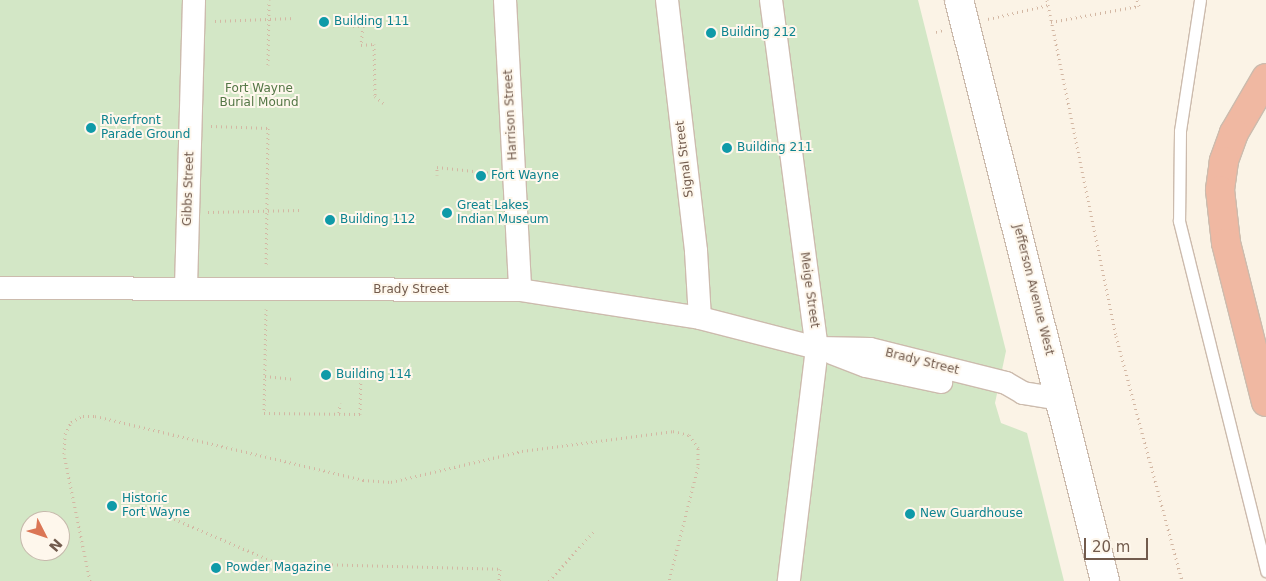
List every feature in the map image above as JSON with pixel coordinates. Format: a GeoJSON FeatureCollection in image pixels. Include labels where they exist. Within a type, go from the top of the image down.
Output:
{"type":"FeatureCollection","features":[{"type":"Feature","properties":{"kind":"highway"},"geometry":{"type":"LineString","coordinates":[[1266,78],[1234,133],[1224,161],[1220,190],[1226,243],[1266,402]]}},
{"type":"Feature","properties":{"kind":"main road","name":"Jefferson Avenue West"},"geometry":{"type":"LineString","coordinates":[[959,0],[1105,581]]}},
{"type":"Feature","properties":{"kind":"street","name":"Harrison Street"},"geometry":{"type":"LineString","coordinates":[[504,0],[520,290]]}},
{"type":"Feature","properties":{"kind":"street","name":"Signal Street"},"geometry":{"type":"LineString","coordinates":[[667,0],[696,251],[700,318]]}},
{"type":"Feature","properties":{"kind":"street","name":"Meige Street"},"geometry":{"type":"LineString","coordinates":[[771,0],[817,348],[789,581]]}},
{"type":"Feature","properties":{"kind":"street","name":"Gibbs Street"},"geometry":{"type":"LineString","coordinates":[[186,287],[194,10]]}},
{"type":"Feature","properties":{"kind":"street","name":"Brady Street"},"geometry":{"type":"LineString","coordinates":[[0,288],[186,287],[266,291],[520,290],[700,318],[817,348],[870,349],[1006,383],[1024,393],[1060,399]]}},
{"type":"Feature","properties":{"kind":"lane"},"geometry":{"type":"LineString","coordinates":[[1200,0],[1180,139],[1179,221],[1266,571]]}},
{"type":"Feature","properties":{"kind":"path"},"geometry":{"type":"LineString","coordinates":[[268,66],[269,0]]}},
{"type":"Feature","properties":{"kind":"path"},"geometry":{"type":"LineString","coordinates":[[1047,0],[1116,336],[1182,581]]}},
{"type":"Feature","properties":{"kind":"path"},"geometry":{"type":"LineString","coordinates":[[1051,22],[1139,6],[1137,0]]}},
{"type":"Feature","properties":{"kind":"path"},"geometry":{"type":"LineString","coordinates":[[994,18],[1048,5]]}},
{"type":"Feature","properties":{"kind":"path"},"geometry":{"type":"LineString","coordinates":[[194,10],[268,21],[295,18]]}},
{"type":"Feature","properties":{"kind":"path"},"geometry":{"type":"LineString","coordinates":[[353,26],[363,26],[361,44],[374,44],[375,96],[383,103]]}},
{"type":"Feature","properties":{"kind":"path"},"geometry":{"type":"LineString","coordinates":[[191,125],[268,128],[266,276]]}},
{"type":"Feature","properties":{"kind":"path"},"geometry":{"type":"LineString","coordinates":[[437,175],[437,167],[498,173]]}},
{"type":"Feature","properties":{"kind":"path"},"geometry":{"type":"LineString","coordinates":[[188,211],[267,212],[301,210]]}},
{"type":"Feature","properties":{"kind":"path"},"geometry":{"type":"LineString","coordinates":[[266,306],[264,413],[360,414],[361,370],[358,372]]}},
{"type":"Feature","properties":{"kind":"path"},"geometry":{"type":"LineString","coordinates":[[265,376],[294,379]]}},
{"type":"Feature","properties":{"kind":"path"},"geometry":{"type":"LineString","coordinates":[[339,413],[340,403]]}},
{"type":"Feature","properties":{"kind":"path"},"geometry":{"type":"LineString","coordinates":[[90,581],[64,454],[65,434],[71,422],[83,416],[95,416],[363,480],[391,482],[522,451],[673,431],[689,435],[698,448],[698,467],[669,581]]}},
{"type":"Feature","properties":{"kind":"path"},"geometry":{"type":"LineString","coordinates":[[164,515],[277,563],[500,569],[499,581]]}},
{"type":"Feature","properties":{"kind":"path"},"geometry":{"type":"LineString","coordinates":[[550,581],[595,530]]}},
{"type":"Feature","properties":{"kind":"green space","name":"Fort Wayne"},"geometry":{"type":"Polygon","coordinates":[[[0,0],[918,0],[1006,351],[995,403],[1001,423],[1027,433],[1064,581],[0,581],[0,0]]]}},
{"type":"Feature","properties":{"kind":"place","name":"Building 111"},"geometry":{"type":"Point","coordinates":[324,22]}},
{"type":"Feature","properties":{"kind":"place","name":"Building 212"},"geometry":{"type":"Point","coordinates":[711,33]}},
{"type":"Feature","properties":{"kind":"place","name":"Riverfront Parade Ground"},"geometry":{"type":"Point","coordinates":[91,128]}},
{"type":"Feature","properties":{"kind":"place","name":"Building 211"},"geometry":{"type":"Point","coordinates":[727,148]}},
{"type":"Feature","properties":{"kind":"place","name":"Fort Wayne"},"geometry":{"type":"Point","coordinates":[481,176]}},
{"type":"Feature","properties":{"kind":"place","name":"Great Lakes Indian Museum"},"geometry":{"type":"Point","coordinates":[447,213]}},
{"type":"Feature","properties":{"kind":"place","name":"Building 112"},"geometry":{"type":"Point","coordinates":[330,220]}},
{"type":"Feature","properties":{"kind":"place","name":"Building 114"},"geometry":{"type":"Point","coordinates":[326,375]}},
{"type":"Feature","properties":{"kind":"place","name":"Historic Fort Wayne"},"geometry":{"type":"Point","coordinates":[112,506]}},
{"type":"Feature","properties":{"kind":"place","name":"New Guardhouse"},"geometry":{"type":"Point","coordinates":[910,514]}},
{"type":"Feature","properties":{"kind":"place","name":"Powder Magazine"},"geometry":{"type":"Point","coordinates":[216,568]}},
{"type":"Feature","properties":{"kind":"park label","name":"Fort Wayne Burial Mound"},"geometry":{"type":"Point","coordinates":[259,96]}}]}
